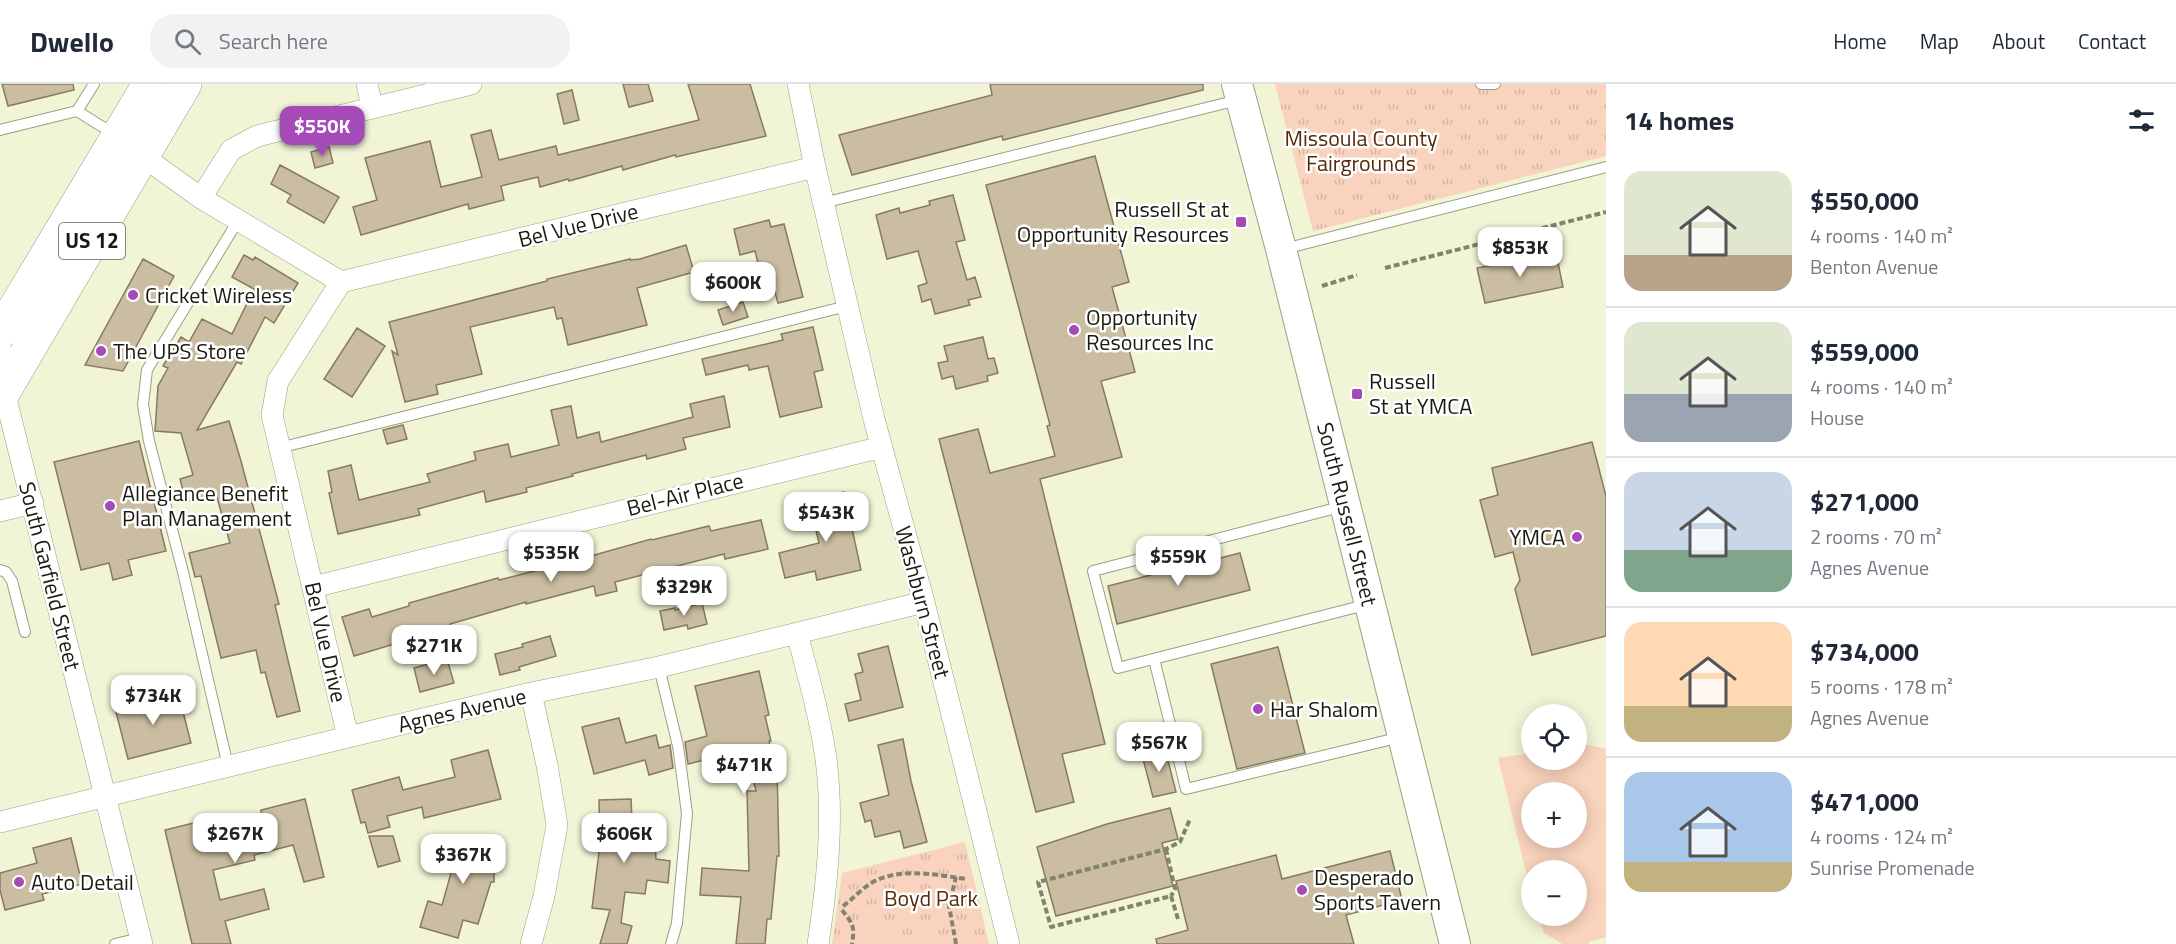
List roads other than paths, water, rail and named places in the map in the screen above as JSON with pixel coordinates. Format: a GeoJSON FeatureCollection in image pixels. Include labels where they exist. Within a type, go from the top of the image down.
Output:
{"type":"FeatureCollection","features":[{"type":"Feature","properties":{"kind":"highway","name":"US 12"},"geometry":{"type":"LineString","coordinates":[[2,395],[130,147],[149,84]]}},
{"type":"Feature","properties":{"kind":"highway","name":"US 12"},"geometry":{"type":"LineString","coordinates":[[0,333],[130,147],[185,84]]}},
{"type":"Feature","properties":{"kind":"main road","name":"South Russell Street"},"geometry":{"type":"LineString","coordinates":[[1239,92],[1281,249],[1455,944]]}},
{"type":"Feature","properties":{"kind":"street"},"geometry":{"type":"LineString","coordinates":[[367,84],[372,107]]}},
{"type":"Feature","properties":{"kind":"street"},"geometry":{"type":"LineString","coordinates":[[201,198],[231,150],[257,136],[471,84]]}},
{"type":"Feature","properties":{"kind":"street","name":"Washburn Street"},"geometry":{"type":"LineString","coordinates":[[798,84],[814,167],[847,306],[1009,944]]}},
{"type":"Feature","properties":{"kind":"street"},"geometry":{"type":"LineString","coordinates":[[130,147],[201,198],[341,282]]}},
{"type":"Feature","properties":{"kind":"street","name":"Bel Vue Drive"},"geometry":{"type":"LineString","coordinates":[[348,736],[272,415],[278,381],[341,282],[814,167]]}},
{"type":"Feature","properties":{"kind":"street","name":"South Garfield Street"},"geometry":{"type":"LineString","coordinates":[[0,346],[2,395],[33,503],[141,941]]}},
{"type":"Feature","properties":{"kind":"street","name":"Bel-Air Place"},"geometry":{"type":"LineString","coordinates":[[313,587],[882,447]]}},
{"type":"Feature","properties":{"kind":"street"},"geometry":{"type":"LineString","coordinates":[[0,511],[33,503]]}},
{"type":"Feature","properties":{"kind":"street","name":"Agnes Avenue"},"geometry":{"type":"LineString","coordinates":[[0,822],[348,736],[531,693],[659,667],[924,602]]}},
{"type":"Feature","properties":{"kind":"street"},"geometry":{"type":"LineString","coordinates":[[797,633],[816,707],[826,761],[828,856],[818,944]]}},
{"type":"Feature","properties":{"kind":"street"},"geometry":{"type":"LineString","coordinates":[[531,693],[547,765],[556,825],[544,896],[531,944]]}},
{"type":"Feature","properties":{"kind":"lane"},"geometry":{"type":"LineString","coordinates":[[0,130],[76,111],[94,84]]}},
{"type":"Feature","properties":{"kind":"lane"},"geometry":{"type":"LineString","coordinates":[[1481,84],[1495,84]]}},
{"type":"Feature","properties":{"kind":"lane"},"geometry":{"type":"LineString","coordinates":[[823,203],[1239,92]]}},
{"type":"Feature","properties":{"kind":"lane"},"geometry":{"type":"LineString","coordinates":[[76,111],[130,147]]}},
{"type":"Feature","properties":{"kind":"lane"},"geometry":{"type":"LineString","coordinates":[[1281,249],[1606,167]]}},
{"type":"Feature","properties":{"kind":"lane"},"geometry":{"type":"LineString","coordinates":[[228,766],[188,591],[149,441],[143,405],[147,370],[239,219]]}},
{"type":"Feature","properties":{"kind":"lane"},"geometry":{"type":"LineString","coordinates":[[279,448],[847,306]]}},
{"type":"Feature","properties":{"kind":"lane"},"geometry":{"type":"LineString","coordinates":[[1344,506],[1093,571],[1118,668],[1369,604]]}},
{"type":"Feature","properties":{"kind":"lane"},"geometry":{"type":"LineString","coordinates":[[0,570],[6,572],[12,580],[25,632]]}},
{"type":"Feature","properties":{"kind":"lane"},"geometry":{"type":"LineString","coordinates":[[1154,659],[1186,789],[1404,736]]}},
{"type":"Feature","properties":{"kind":"lane"},"geometry":{"type":"LineString","coordinates":[[659,667],[678,746],[687,813],[677,923],[671,944]]}},
{"type":"Feature","properties":{"kind":"lane"},"geometry":{"type":"LineString","coordinates":[[116,944],[141,941]]}},
{"type":"Feature","properties":{"kind":"place","name":"Russell St at Opportunity Resources"},"geometry":{"type":"Point","coordinates":[1241,222]}},
{"type":"Feature","properties":{"kind":"place","name":"Cricket Wireless"},"geometry":{"type":"Point","coordinates":[133,295]}},
{"type":"Feature","properties":{"kind":"place","name":"Opportunity Resources Inc"},"geometry":{"type":"Point","coordinates":[1074,330]}},
{"type":"Feature","properties":{"kind":"place","name":"The UPS Store"},"geometry":{"type":"Point","coordinates":[101,351]}},
{"type":"Feature","properties":{"kind":"place","name":"Russell St at YMCA"},"geometry":{"type":"Point","coordinates":[1357,394]}},
{"type":"Feature","properties":{"kind":"place","name":"Allegiance Benefit Plan Management"},"geometry":{"type":"Point","coordinates":[110,506]}},
{"type":"Feature","properties":{"kind":"place","name":"YMCA"},"geometry":{"type":"Point","coordinates":[1577,537]}},
{"type":"Feature","properties":{"kind":"place","name":"Har Shalom"},"geometry":{"type":"Point","coordinates":[1258,709]}},
{"type":"Feature","properties":{"kind":"place","name":"Auto Detail"},"geometry":{"type":"Point","coordinates":[19,882]}},
{"type":"Feature","properties":{"kind":"place","name":"Desperado Sports Tavern"},"geometry":{"type":"Point","coordinates":[1302,890]}},
{"type":"Feature","properties":{"kind":"park label","name":"Missoula County Fairgrounds"},"geometry":{"type":"Point","coordinates":[1361,150]}},
{"type":"Feature","properties":{"kind":"park label","name":"Boyd Park"},"geometry":{"type":"Point","coordinates":[931,898]}}]}
